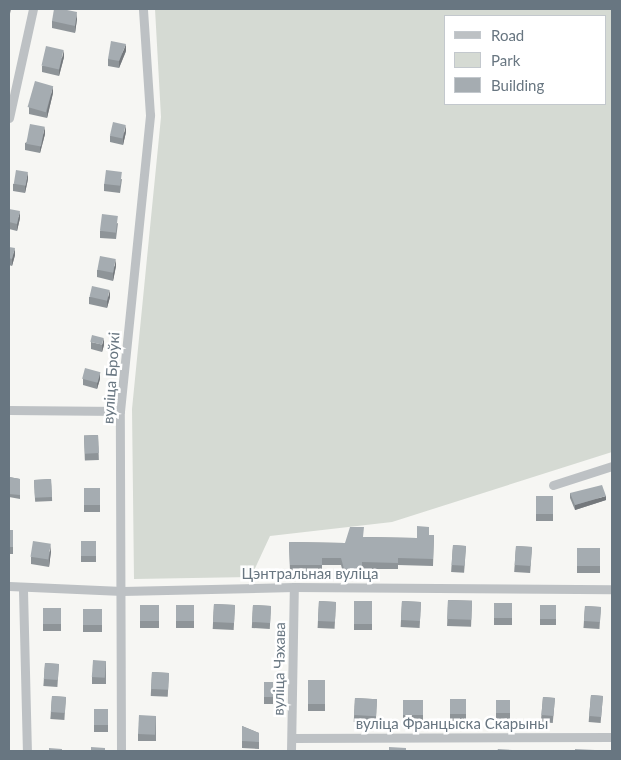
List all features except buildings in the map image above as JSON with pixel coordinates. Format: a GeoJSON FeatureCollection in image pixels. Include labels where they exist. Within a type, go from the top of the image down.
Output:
{"type":"FeatureCollection","features":[{"type":"Feature","properties":{"kind":"street"},"geometry":{"type":"LineString","coordinates":[[9,118],[33,9]]}},
{"type":"Feature","properties":{"kind":"street","name":"вуліца Броўкі"},"geometry":{"type":"LineString","coordinates":[[121,751],[120,411],[150,115],[142,9]]}},
{"type":"Feature","properties":{"kind":"street"},"geometry":{"type":"LineString","coordinates":[[9,410],[120,411]]}},
{"type":"Feature","properties":{"kind":"street"},"geometry":{"type":"LineString","coordinates":[[553,485],[612,466]]}},
{"type":"Feature","properties":{"kind":"street","name":"Цэнтральная вуліца"},"geometry":{"type":"LineString","coordinates":[[9,586],[23,590],[122,591],[294,586],[612,589]]}},
{"type":"Feature","properties":{"kind":"street","name":"вуліца Чэхава"},"geometry":{"type":"LineString","coordinates":[[291,751],[294,586]]}},
{"type":"Feature","properties":{"kind":"street"},"geometry":{"type":"LineString","coordinates":[[23,590],[28,751]]}},
{"type":"Feature","properties":{"kind":"street","name":"вуліца Францыска Скарыны"},"geometry":{"type":"LineString","coordinates":[[292,738],[612,737]]}},
{"type":"Feature","properties":{"kind":"green space"},"geometry":{"type":"Polygon","coordinates":[[[155,9],[612,9],[612,452],[392,522],[270,536],[251,577],[134,579],[132,409],[161,117],[155,9]]]}}]}
